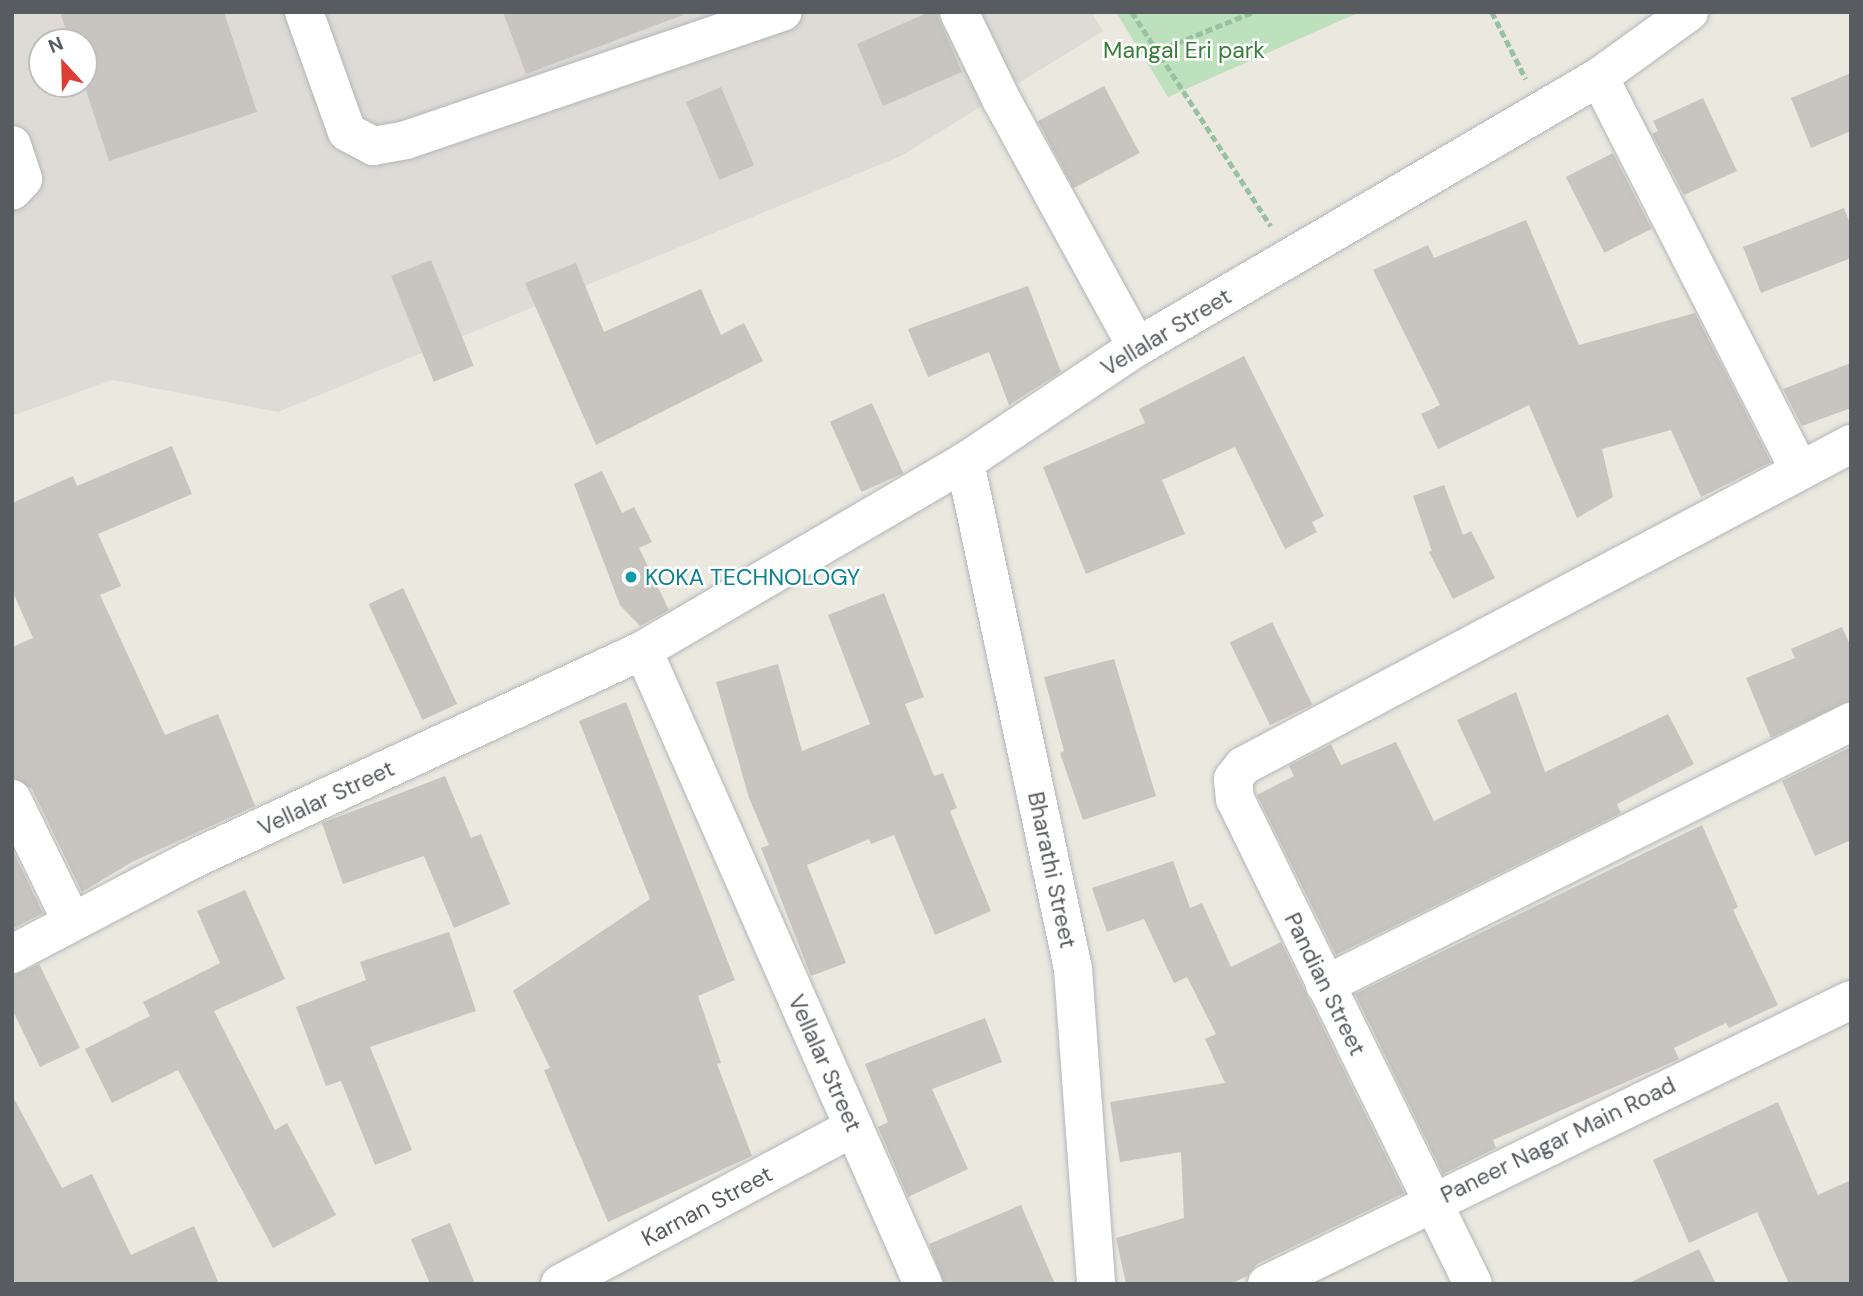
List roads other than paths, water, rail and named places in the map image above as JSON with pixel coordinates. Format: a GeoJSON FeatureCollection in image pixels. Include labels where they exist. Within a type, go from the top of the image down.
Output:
{"type":"FeatureCollection","features":[{"type":"Feature","properties":{"kind":"street"},"geometry":{"type":"LineString","coordinates":[[304,12],[347,132],[373,146],[406,140],[783,12]]}},
{"type":"Feature","properties":{"kind":"street"},"geometry":{"type":"LineString","coordinates":[[959,12],[1137,347]]}},
{"type":"Feature","properties":{"kind":"street","name":"Vellalar Street"},"geometry":{"type":"LineString","coordinates":[[12,954],[66,912],[643,650],[965,462],[1137,347],[1600,77],[1689,12]]}},
{"type":"Feature","properties":{"kind":"street"},"geometry":{"type":"LineString","coordinates":[[1600,77],[1799,469],[1851,444]]}},
{"type":"Feature","properties":{"kind":"street"},"geometry":{"type":"LineString","coordinates":[[12,145],[23,179],[12,191]]}},
{"type":"Feature","properties":{"kind":"street","name":"Bharathi Street"},"geometry":{"type":"LineString","coordinates":[[965,462],[1073,969],[1096,1284]]}},
{"type":"Feature","properties":{"kind":"street","name":"Pandian Street"},"geometry":{"type":"LineString","coordinates":[[1473,1284],[1235,800],[1233,779],[1243,766],[1799,469]]}},
{"type":"Feature","properties":{"kind":"street","name":"Vellalar Street"},"geometry":{"type":"LineString","coordinates":[[643,650],[923,1284]]}},
{"type":"Feature","properties":{"kind":"street"},"geometry":{"type":"LineString","coordinates":[[1325,985],[1851,722]]}},
{"type":"Feature","properties":{"kind":"street"},"geometry":{"type":"LineString","coordinates":[[12,799],[66,912]]}},
{"type":"Feature","properties":{"kind":"street","name":"Paneer Nagar Main Road"},"geometry":{"type":"LineString","coordinates":[[1267,1284],[1431,1201],[1851,1000]]}},
{"type":"Feature","properties":{"kind":"street","name":"Karnan Street"},"geometry":{"type":"LineString","coordinates":[[560,1284],[854,1127]]}},
{"type":"Feature","properties":{"kind":"place","name":"KOKA TECHNOLOGY"},"geometry":{"type":"Point","coordinates":[631,577]}},
{"type":"Feature","properties":{"kind":"park label","name":"Mangal Eri park"},"geometry":{"type":"Point","coordinates":[1184,50]}}]}
